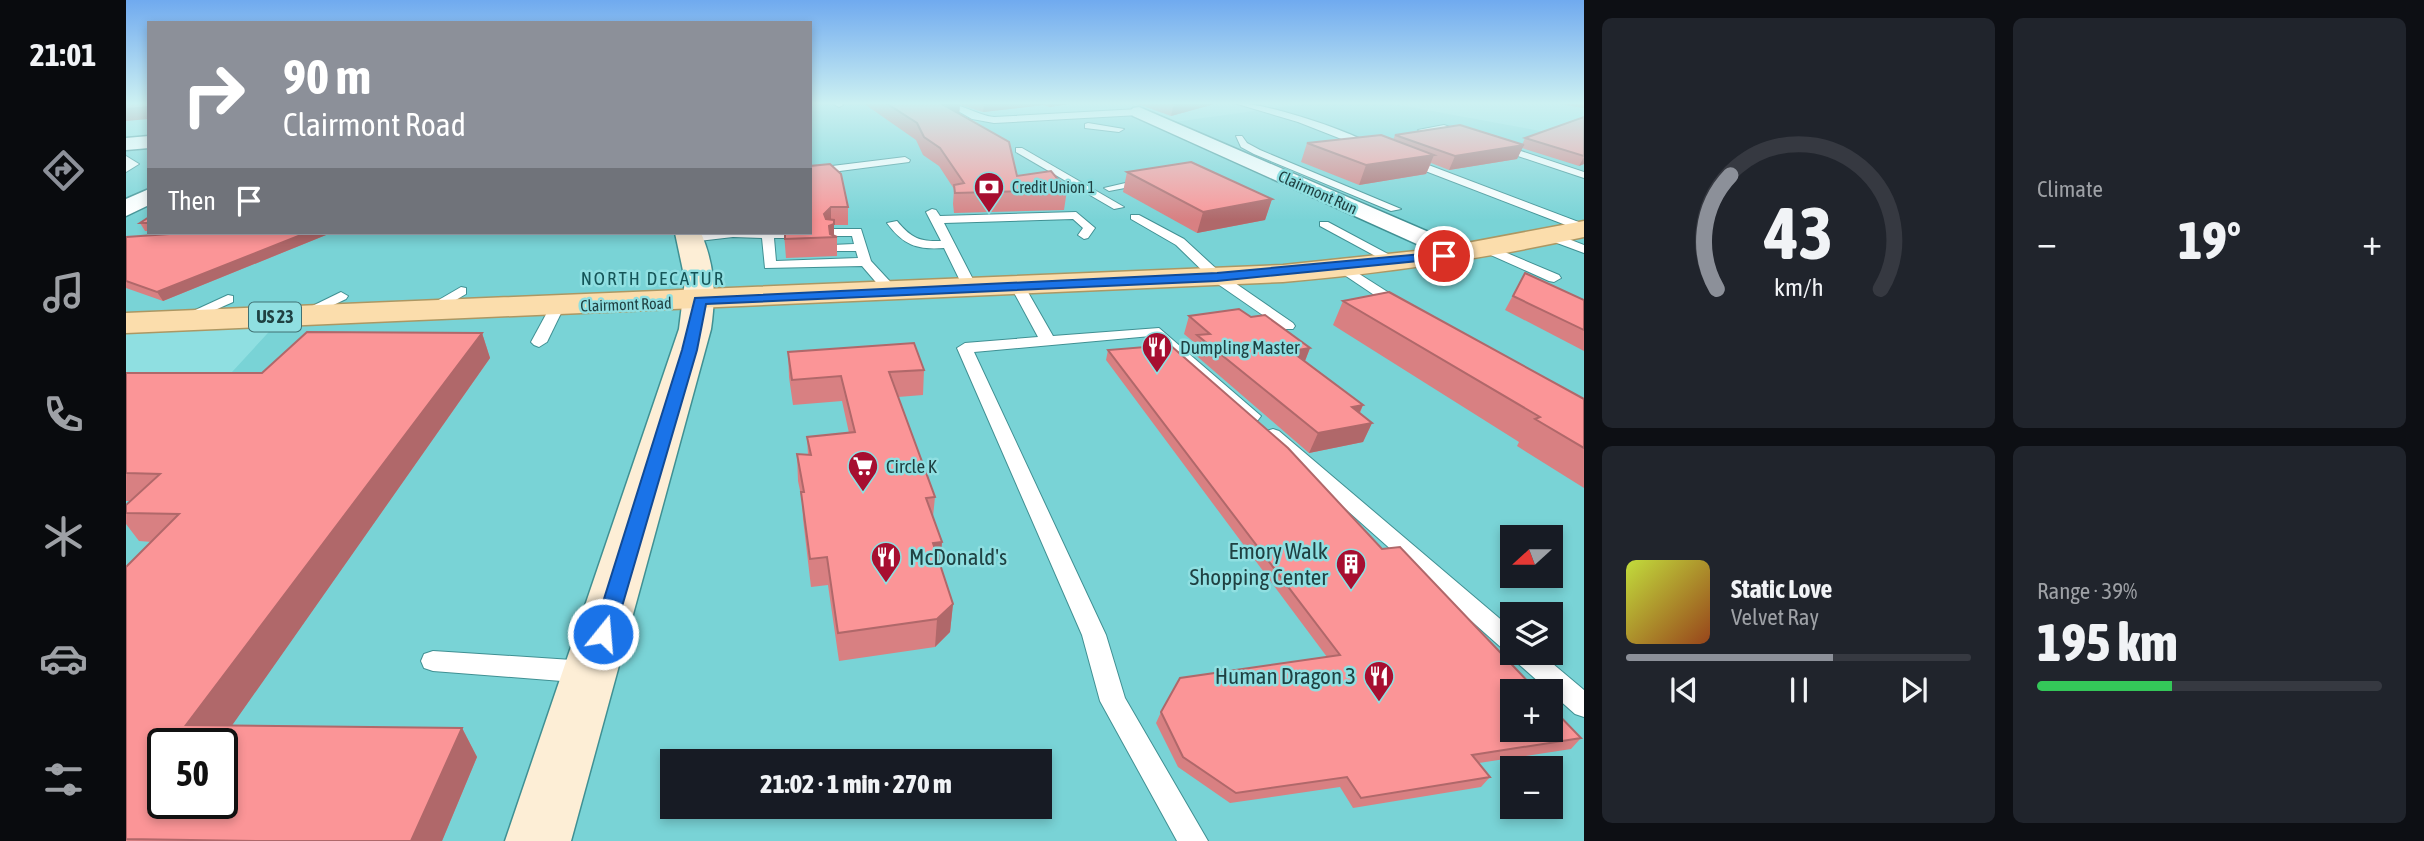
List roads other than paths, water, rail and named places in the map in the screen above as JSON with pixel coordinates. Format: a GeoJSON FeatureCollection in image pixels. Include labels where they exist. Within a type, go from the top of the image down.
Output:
{"type":"FeatureCollection","features":[{"type":"Feature","properties":{"kind":"main road","name":"Clairmont Road"},"geometry":{"type":"LineString","coordinates":[[126,323],[700,301],[1217,277],[1459,254],[1553,237],[1584,228]]}},
{"type":"Feature","properties":{"kind":"main road"},"geometry":{"type":"LineString","coordinates":[[541,831],[686,364],[700,301],[702,273],[689,235]]}},
{"type":"Feature","properties":{"kind":"street"},"geometry":{"type":"LineString","coordinates":[[126,144],[146,142]]}},
{"type":"Feature","properties":{"kind":"street","name":"Clairmont Run"},"geometry":{"type":"LineString","coordinates":[[1205,142],[1459,254]]}},
{"type":"Feature","properties":{"kind":"street"},"geometry":{"type":"LineString","coordinates":[[126,209],[147,196]]}},
{"type":"Feature","properties":{"kind":"lane"},"geometry":{"type":"LineString","coordinates":[[1242,142],[1395,209]]}},
{"type":"Feature","properties":{"kind":"lane"},"geometry":{"type":"LineString","coordinates":[[1361,142],[1373,146]]}},
{"type":"Feature","properties":{"kind":"lane"},"geometry":{"type":"LineString","coordinates":[[1486,142],[1584,175]]}},
{"type":"Feature","properties":{"kind":"lane"},"geometry":{"type":"LineString","coordinates":[[1373,146],[1348,152],[1373,146]]}},
{"type":"Feature","properties":{"kind":"lane"},"geometry":{"type":"LineString","coordinates":[[1019,150],[1118,207]]}},
{"type":"Feature","properties":{"kind":"lane"},"geometry":{"type":"LineString","coordinates":[[1396,156],[1472,191],[1489,188],[1584,228]]}},
{"type":"Feature","properties":{"kind":"lane"},"geometry":{"type":"LineString","coordinates":[[126,159],[134,164],[126,169]]}},
{"type":"Feature","properties":{"kind":"lane"},"geometry":{"type":"LineString","coordinates":[[832,169],[905,160]]}},
{"type":"Feature","properties":{"kind":"lane"},"geometry":{"type":"LineString","coordinates":[[1110,188],[1157,180]]}},
{"type":"Feature","properties":{"kind":"lane"},"geometry":{"type":"LineString","coordinates":[[971,289],[934,216],[1076,215],[1089,228],[1084,235]]}},
{"type":"Feature","properties":{"kind":"lane"},"geometry":{"type":"LineString","coordinates":[[1135,217],[1180,242],[1217,277],[1288,326]]}},
{"type":"Feature","properties":{"kind":"lane"},"geometry":{"type":"LineString","coordinates":[[893,223],[905,240],[916,246],[950,244]]}},
{"type":"Feature","properties":{"kind":"lane"},"geometry":{"type":"LineString","coordinates":[[1324,224],[1397,262]]}},
{"type":"Feature","properties":{"kind":"lane"},"geometry":{"type":"LineString","coordinates":[[862,251],[835,244],[857,232],[862,251],[892,292]]}},
{"type":"Feature","properties":{"kind":"lane"},"geometry":{"type":"LineString","coordinates":[[738,235],[769,247],[785,246],[769,247]]}},
{"type":"Feature","properties":{"kind":"lane"},"geometry":{"type":"LineString","coordinates":[[1553,237],[1584,249]]}},
{"type":"Feature","properties":{"kind":"lane"},"geometry":{"type":"LineString","coordinates":[[769,247],[770,265],[862,251]]}},
{"type":"Feature","properties":{"kind":"lane"},"geometry":{"type":"LineString","coordinates":[[1488,249],[1554,278]]}},
{"type":"Feature","properties":{"kind":"lane"},"geometry":{"type":"LineString","coordinates":[[1342,267],[1413,315]]}},
{"type":"Feature","properties":{"kind":"lane"},"geometry":{"type":"LineString","coordinates":[[1018,287],[1048,341]]}},
{"type":"Feature","properties":{"kind":"lane"},"geometry":{"type":"LineString","coordinates":[[425,312],[461,291]]}},
{"type":"Feature","properties":{"kind":"lane"},"geometry":{"type":"LineString","coordinates":[[178,321],[228,299]]}},
{"type":"Feature","properties":{"kind":"lane"},"geometry":{"type":"LineString","coordinates":[[539,342],[557,307]]}},
{"type":"Feature","properties":{"kind":"lane"},"geometry":{"type":"LineString","coordinates":[[1193,841],[1113,701],[1094,635],[965,348],[1154,331],[1500,633]]}},
{"type":"Feature","properties":{"kind":"lane"},"geometry":{"type":"LineString","coordinates":[[433,661],[592,672]]}},
{"type":"Feature","properties":{"kind":"lane"},"geometry":{"type":"LineString","coordinates":[[1537,665],[1584,706]]}},
{"type":"Feature","properties":{"kind":"place","name":"Credit Union 1"},"geometry":{"type":"Point","coordinates":[989,214]}},
{"type":"Feature","properties":{"kind":"place","name":"Dumpling Master"},"geometry":{"type":"Point","coordinates":[1157,374]}},
{"type":"Feature","properties":{"kind":"place","name":"Circle K"},"geometry":{"type":"Point","coordinates":[863,493]}},
{"type":"Feature","properties":{"kind":"place","name":"McDonald's"},"geometry":{"type":"Point","coordinates":[886,584]}},
{"type":"Feature","properties":{"kind":"place","name":"Emory Walk Shopping Center"},"geometry":{"type":"Point","coordinates":[1351,591]}},
{"type":"Feature","properties":{"kind":"place","name":"Human Dragon 3"},"geometry":{"type":"Point","coordinates":[1379,703]}},
{"type":"Feature","properties":{"kind":"district","name":"NORTH DECATUR"},"geometry":{"type":"Point","coordinates":[653,278]}}]}
